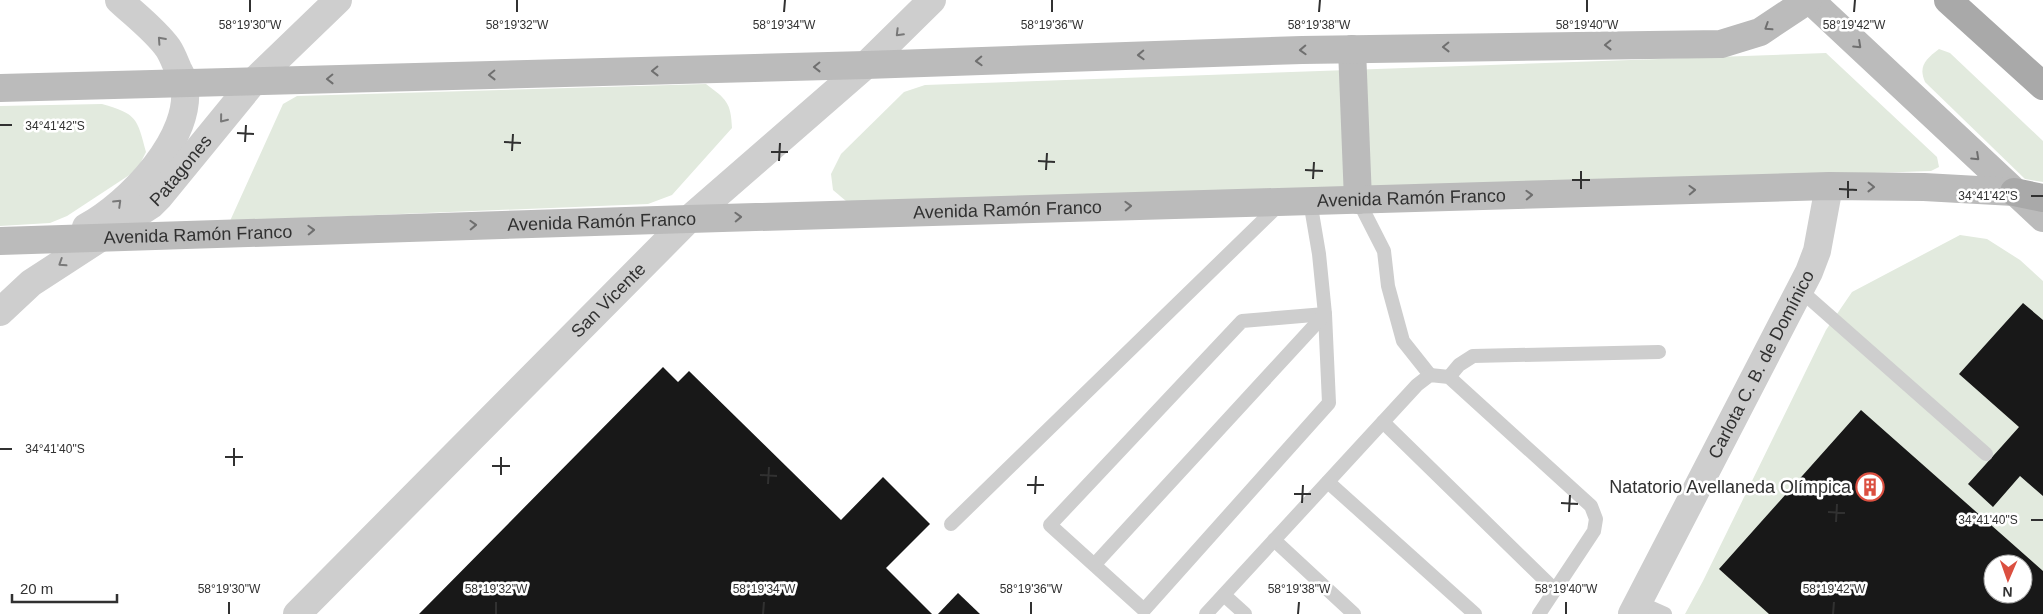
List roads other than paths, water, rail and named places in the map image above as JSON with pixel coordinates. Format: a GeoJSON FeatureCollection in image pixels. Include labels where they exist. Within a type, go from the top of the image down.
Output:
{"type":"FeatureCollection","features":[{"type":"Feature","properties":{"kind":"main road"},"geometry":{"type":"LineString","coordinates":[[0,88],[866,65],[1352,48],[1721,44],[1760,32],[1809,0],[2043,218]]}},
{"type":"Feature","properties":{"kind":"main road"},"geometry":{"type":"LineString","coordinates":[[1948,0],[2043,86]]}},
{"type":"Feature","properties":{"kind":"main road"},"geometry":{"type":"LineString","coordinates":[[1352,48],[1358,200]]}},
{"type":"Feature","properties":{"kind":"main road","name":"Avenida Ramón Franco"},"geometry":{"type":"LineString","coordinates":[[0,241],[1829,186],[1924,187],[2014,192]]}},
{"type":"Feature","properties":{"kind":"main road"},"geometry":{"type":"LineString","coordinates":[[2014,192],[2043,198]]}},
{"type":"Feature","properties":{"kind":"street"},"geometry":{"type":"LineString","coordinates":[[63,239],[109,212],[154,169],[179,127],[184,100],[184,82],[168,48],[119,0]]}},
{"type":"Feature","properties":{"kind":"street","name":"Patagones"},"geometry":{"type":"LineString","coordinates":[[0,312],[31,283],[134,217],[160,196],[254,81],[338,0]]}},
{"type":"Feature","properties":{"kind":"street","name":"San Vicente"},"geometry":{"type":"LineString","coordinates":[[297,614],[689,219],[866,65],[932,0]]}},
{"type":"Feature","properties":{"kind":"street","name":"Carlota C. B. de Domínico"},"geometry":{"type":"LineString","coordinates":[[1635,608],[1809,272],[1817,251],[1829,186]]}},
{"type":"Feature","properties":{"kind":"lane"},"geometry":{"type":"LineString","coordinates":[[1358,200],[1384,251],[1388,286],[1403,340],[1430,375]]}},
{"type":"Feature","properties":{"kind":"lane"},"geometry":{"type":"LineString","coordinates":[[951,524],[1283,201]]}},
{"type":"Feature","properties":{"kind":"lane"},"geometry":{"type":"LineString","coordinates":[[1310,201],[1320,254],[1324,314],[1329,403],[1144,610],[1050,525],[1242,321],[1324,314]]}},
{"type":"Feature","properties":{"kind":"lane"},"geometry":{"type":"LineString","coordinates":[[1800,290],[1986,454]]}},
{"type":"Feature","properties":{"kind":"lane"},"geometry":{"type":"LineString","coordinates":[[1095,564],[1324,314]]}},
{"type":"Feature","properties":{"kind":"lane"},"geometry":{"type":"LineString","coordinates":[[1450,376],[1458,365],[1473,356],[1659,352]]}},
{"type":"Feature","properties":{"kind":"lane"},"geometry":{"type":"LineString","coordinates":[[1206,614],[1417,385],[1430,375],[1450,376],[1591,506],[1596,519],[1594,531],[1540,614]]}},
{"type":"Feature","properties":{"kind":"lane"},"geometry":{"type":"LineString","coordinates":[[1383,422],[1555,590]]}},
{"type":"Feature","properties":{"kind":"lane"},"geometry":{"type":"LineString","coordinates":[[1328,482],[1475,614]]}},
{"type":"Feature","properties":{"kind":"lane"},"geometry":{"type":"LineString","coordinates":[[1274,540],[1354,614]]}},
{"type":"Feature","properties":{"kind":"lane"},"geometry":{"type":"LineString","coordinates":[[1224,595],[1244,614]]}},
{"type":"Feature","properties":{"kind":"lane"},"geometry":{"type":"LineString","coordinates":[[1635,608],[1665,614]]}},
{"type":"Feature","properties":{"kind":"place","name":"Natatorio Avellaneda Olímpica"},"geometry":{"type":"Point","coordinates":[1870,487]}}]}
